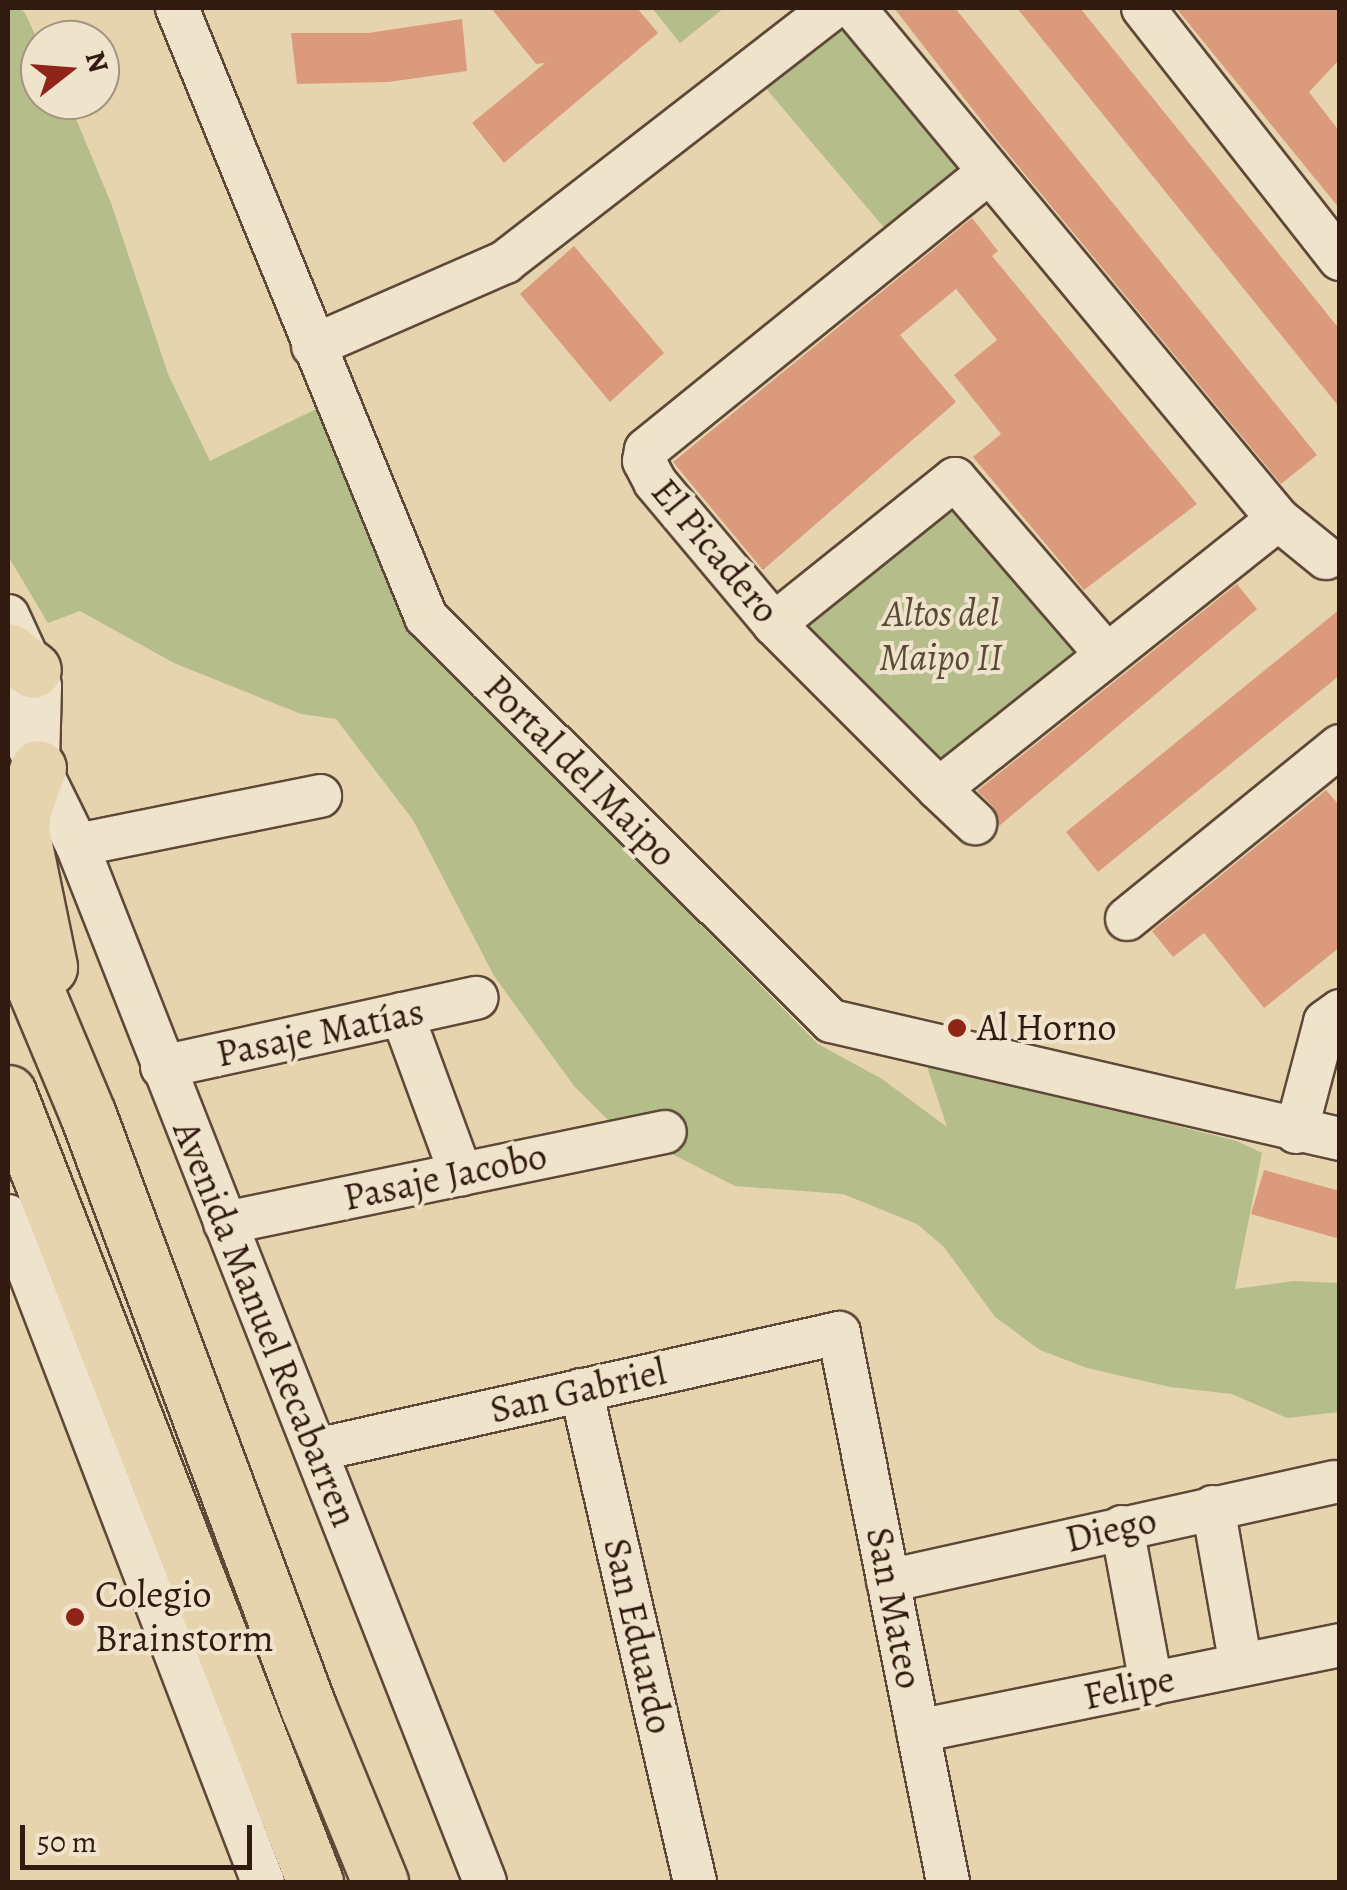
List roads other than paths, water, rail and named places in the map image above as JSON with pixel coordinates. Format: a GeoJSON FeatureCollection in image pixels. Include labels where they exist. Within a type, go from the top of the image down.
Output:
{"type":"FeatureCollection","features":[{"type":"Feature","properties":{"kind":"main road"},"geometry":{"type":"LineString","coordinates":[[38,768],[22,810],[24,851],[38,928],[88,1115]]}},
{"type":"Feature","properties":{"kind":"main road"},"geometry":{"type":"LineString","coordinates":[[8,924],[88,1115],[302,1689],[380,1882]]}},
{"type":"Feature","properties":{"kind":"main road"},"geometry":{"type":"LineString","coordinates":[[8,1093],[315,1882]]}},
{"type":"Feature","properties":{"kind":"street","name":"Portal del Maipo"},"geometry":{"type":"LineString","coordinates":[[177,8],[426,618],[831,1021],[1296,1132],[1340,1139]]}},
{"type":"Feature","properties":{"kind":"street"},"geometry":{"type":"LineString","coordinates":[[309,335],[400,298],[508,246],[684,111],[774,31],[832,8]]}},
{"type":"Feature","properties":{"kind":"street"},"geometry":{"type":"LineString","coordinates":[[854,8],[1278,519],[1326,558]]}},
{"type":"Feature","properties":{"kind":"street"},"geometry":{"type":"LineString","coordinates":[[1142,8],[1340,258]]}},
{"type":"Feature","properties":{"kind":"street","name":"El Picadero"},"geometry":{"type":"LineString","coordinates":[[974,823],[774,624],[656,482],[644,461],[646,450],[988,173]]}},
{"type":"Feature","properties":{"kind":"street"},"geometry":{"type":"LineString","coordinates":[[774,624],[955,479],[1106,654]]}},
{"type":"Feature","properties":{"kind":"street"},"geometry":{"type":"LineString","coordinates":[[939,789],[1278,519]]}},
{"type":"Feature","properties":{"kind":"street","name":"Avenida Manuel Recabarren"},"geometry":{"type":"LineString","coordinates":[[8,616],[16,676],[40,686],[38,768],[77,845],[485,1882]]}},
{"type":"Feature","properties":{"kind":"street"},"geometry":{"type":"LineString","coordinates":[[1127,919],[1337,752]]}},
{"type":"Feature","properties":{"kind":"street"},"geometry":{"type":"LineString","coordinates":[[77,845],[320,796]]}},
{"type":"Feature","properties":{"kind":"street","name":"Pasaje Matías"},"geometry":{"type":"LineString","coordinates":[[162,1067],[477,998]]}},
{"type":"Feature","properties":{"kind":"street"},"geometry":{"type":"LineString","coordinates":[[1296,1132],[1325,1022],[1340,1010]]}},
{"type":"Feature","properties":{"kind":"street"},"geometry":{"type":"LineString","coordinates":[[402,1014],[461,1174]]}},
{"type":"Feature","properties":{"kind":"street","name":"Pasaje Jacobo"},"geometry":{"type":"LineString","coordinates":[[225,1223],[665,1132]]}},
{"type":"Feature","properties":{"kind":"street"},"geometry":{"type":"LineString","coordinates":[[8,1216],[263,1882]]}},
{"type":"Feature","properties":{"kind":"street","name":"San Gabriel"},"geometry":{"type":"LineString","coordinates":[[316,1450],[840,1332]]}},
{"type":"Feature","properties":{"kind":"street","name":"San Mateo"},"geometry":{"type":"LineString","coordinates":[[840,1332],[948,1882]]}},
{"type":"Feature","properties":{"kind":"street","name":"San Eduardo"},"geometry":{"type":"LineString","coordinates":[[582,1390],[695,1882]]}},
{"type":"Feature","properties":{"kind":"street","name":"Diego"},"geometry":{"type":"LineString","coordinates":[[888,1581],[1334,1482]]}},
{"type":"Feature","properties":{"kind":"street"},"geometry":{"type":"LineString","coordinates":[[1213,1507],[1241,1665]]}},
{"type":"Feature","properties":{"kind":"street"},"geometry":{"type":"LineString","coordinates":[[1122,1527],[1152,1684]]}},
{"type":"Feature","properties":{"kind":"street","name":"Felipe"},"geometry":{"type":"LineString","coordinates":[[918,1731],[1340,1645]]}},
{"type":"Feature","properties":{"kind":"place","name":"Al Horno"},"geometry":{"type":"Point","coordinates":[957,1028]}},
{"type":"Feature","properties":{"kind":"place","name":"Colegio Brainstorm"},"geometry":{"type":"Point","coordinates":[75,1617]}},
{"type":"Feature","properties":{"kind":"park label","name":"Altos del Maipo II"},"geometry":{"type":"Point","coordinates":[941,636]}}]}
